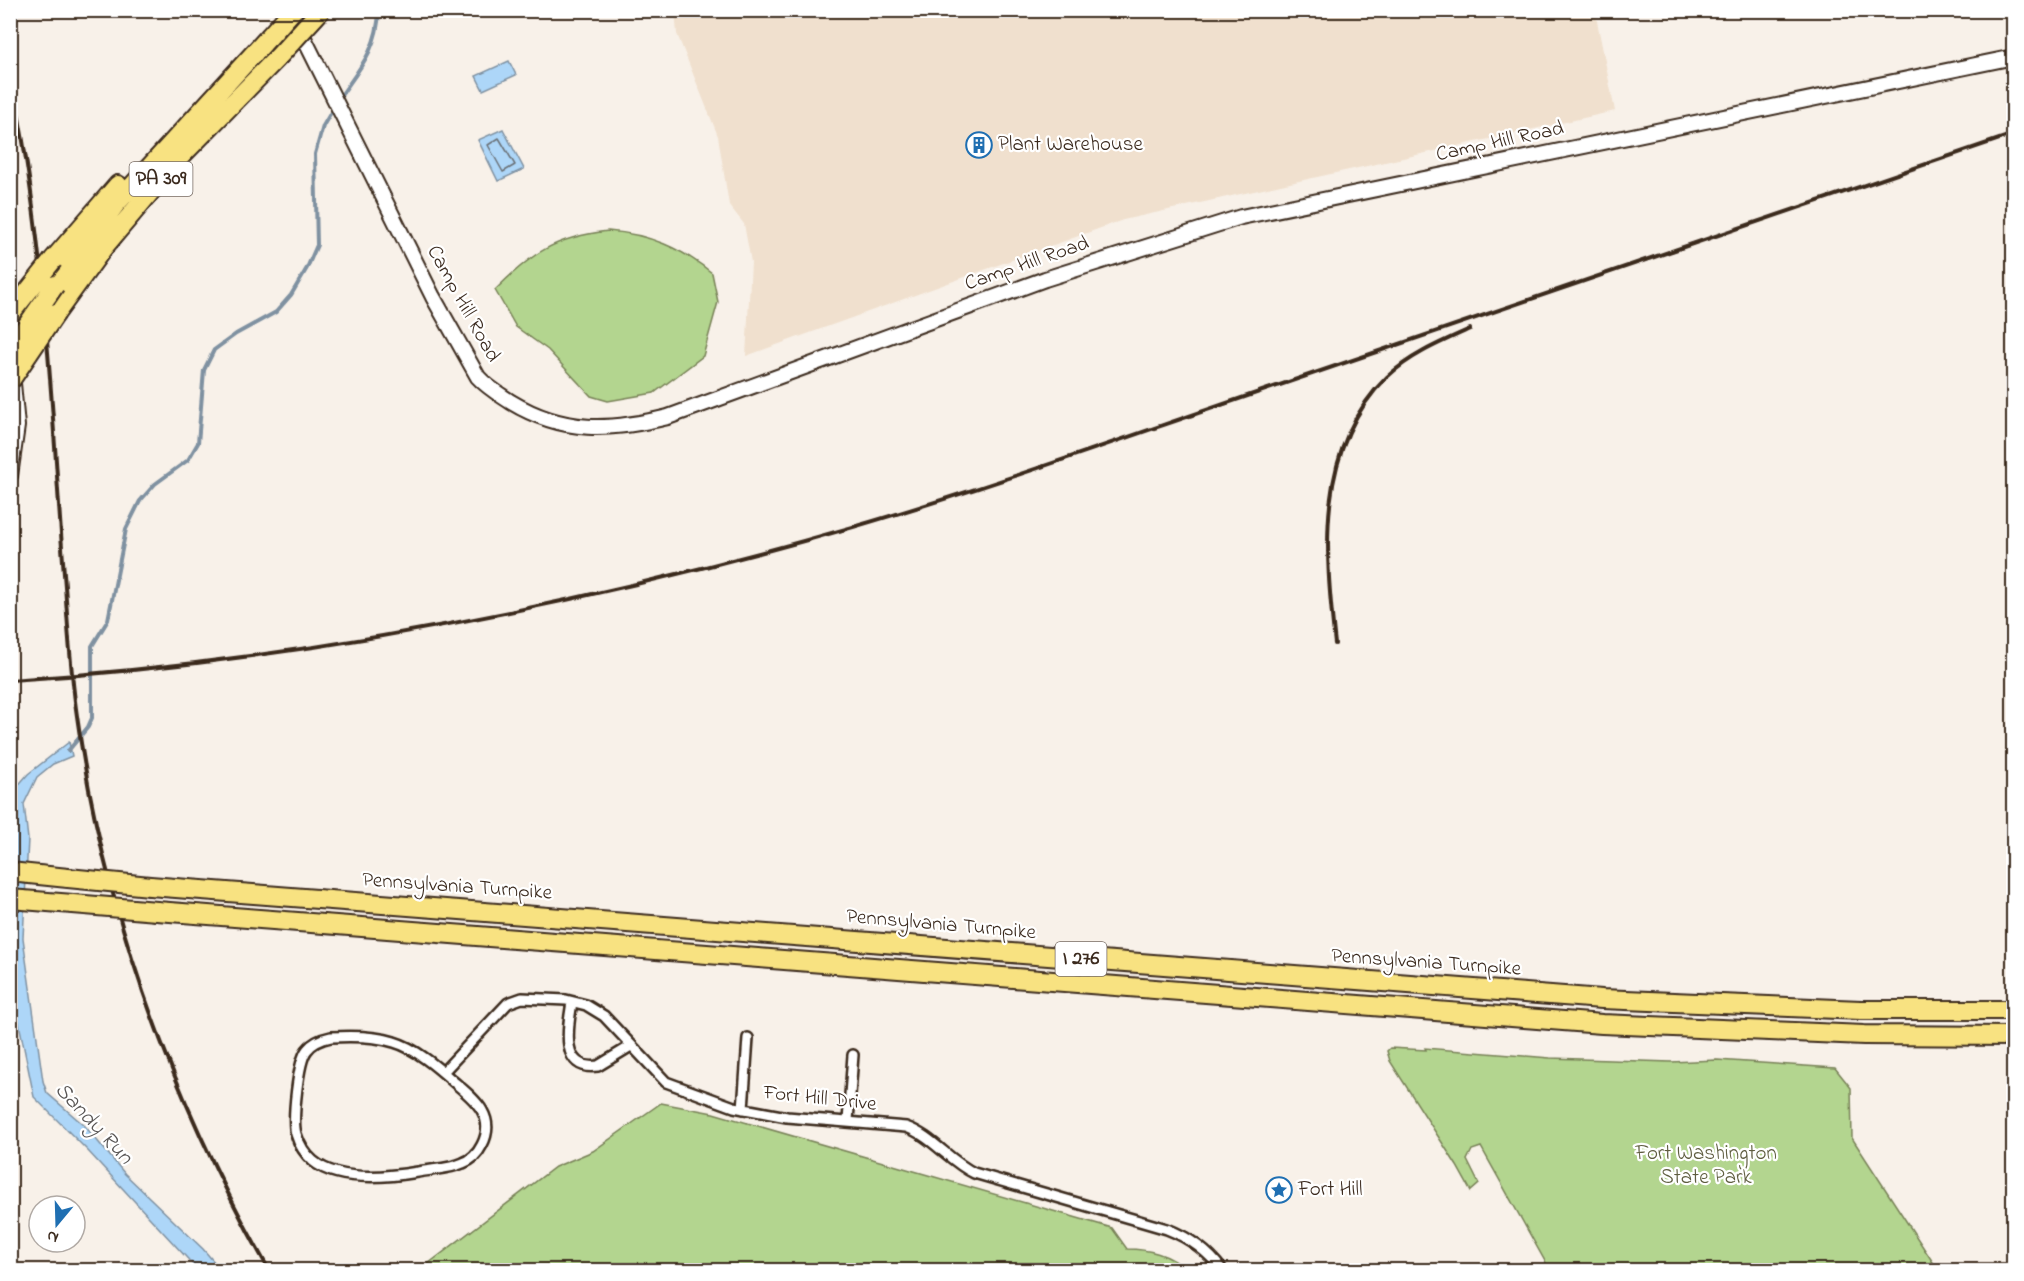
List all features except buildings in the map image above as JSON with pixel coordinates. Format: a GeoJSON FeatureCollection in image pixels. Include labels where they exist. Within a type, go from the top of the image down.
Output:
{"type":"FeatureCollection","features":[{"type":"Feature","properties":{"kind":"highway","name":"PA 309"},"geometry":{"type":"LineString","coordinates":[[10,350],[115,205],[291,10]]}},
{"type":"Feature","properties":{"kind":"highway","name":"PA 309"},"geometry":{"type":"LineString","coordinates":[[10,381],[103,248],[178,159],[321,10]]}},
{"type":"Feature","properties":{"kind":"highway"},"geometry":{"type":"LineString","coordinates":[[10,314],[52,260],[126,176],[187,125]]}},
{"type":"Feature","properties":{"kind":"highway","name":"Pennsylvania Turnpike"},"geometry":{"type":"LineString","coordinates":[[10,872],[150,886],[1602,999],[1815,1009],[2013,1010]]}},
{"type":"Feature","properties":{"kind":"highway","name":"I 276"},"geometry":{"type":"LineString","coordinates":[[10,899],[1602,1024],[1864,1035],[2013,1035]]}},
{"type":"Feature","properties":{"kind":"street","name":"Camp Hill Road"},"geometry":{"type":"LineString","coordinates":[[291,10],[450,329],[482,382],[529,413],[565,424],[597,429],[632,426],[668,417],[1045,279],[1241,217],[2013,57]]}},
{"type":"Feature","properties":{"kind":"street"},"geometry":{"type":"LineString","coordinates":[[10,350],[17,426],[10,476]]}},
{"type":"Feature","properties":{"kind":"street","name":"Fort Hill Drive"},"geometry":{"type":"LineString","coordinates":[[443,1072],[508,1004],[522,998],[586,1005],[604,1016],[666,1082],[742,1108],[767,1114],[906,1127],[919,1132],[956,1163],[974,1173],[1174,1232],[1198,1244],[1222,1270]]}},
{"type":"Feature","properties":{"kind":"street"},"geometry":{"type":"LineString","coordinates":[[572,1002],[567,1036],[572,1055],[580,1064],[589,1067],[598,1066],[631,1046]]}},
{"type":"Feature","properties":{"kind":"street"},"geometry":{"type":"LineString","coordinates":[[338,1036],[392,1041],[409,1048],[443,1072],[478,1102],[486,1118],[484,1141],[476,1154],[463,1164],[399,1175],[345,1174],[312,1161],[296,1135],[294,1124],[301,1062],[306,1051],[316,1042],[338,1036]]}},
{"type":"Feature","properties":{"kind":"street"},"geometry":{"type":"LineString","coordinates":[[742,1108],[748,1038]]}},
{"type":"Feature","properties":{"kind":"street"},"geometry":{"type":"LineString","coordinates":[[848,1121],[853,1055]]}},
{"type":"Feature","properties":{"kind":"shaded area"},"geometry":{"type":"Polygon","coordinates":[[[675,11],[1595,11],[1615,111],[1123,220],[746,356],[751,262],[744,224],[729,205],[718,136],[677,34],[675,11]]]}},
{"type":"Feature","properties":{"kind":"green space"},"geometry":{"type":"Polygon","coordinates":[[[608,231],[651,239],[688,256],[712,273],[718,302],[703,356],[654,393],[608,401],[591,396],[548,350],[516,327],[495,290],[521,266],[546,249],[573,238],[608,231]]]}},
{"type":"Feature","properties":{"kind":"green space","name":"Fort Washington State Park"},"geometry":{"type":"Polygon","coordinates":[[[1390,1048],[1426,1050],[1425,1048],[1550,1058],[1671,1062],[1717,1060],[1835,1068],[1851,1088],[1852,1138],[1938,1270],[1550,1270],[1481,1147],[1472,1150],[1467,1160],[1479,1184],[1471,1191],[1390,1061],[1387,1051],[1390,1048]]]}},
{"type":"Feature","properties":{"kind":"green space"},"geometry":{"type":"Polygon","coordinates":[[[661,1103],[713,1113],[1112,1228],[1127,1249],[1166,1256],[1185,1270],[420,1270],[555,1167],[593,1151],[661,1103]]]}},
{"type":"Feature","properties":{"kind":"water"},"geometry":{"type":"Polygon","coordinates":[[[509,61],[516,75],[483,90],[476,76],[509,61]]]}},
{"type":"Feature","properties":{"kind":"water"},"geometry":{"type":"Polygon","coordinates":[[[503,129],[524,169],[498,181],[478,140],[503,129]]]}},
{"type":"Feature","properties":{"kind":"water"},"geometry":{"type":"Polygon","coordinates":[[[69,742],[72,756],[53,764],[37,777],[24,804],[28,839],[23,938],[43,1081],[47,1093],[85,1126],[125,1174],[203,1249],[221,1270],[198,1270],[88,1151],[34,1097],[14,999],[14,955],[11,938],[14,790],[28,774],[69,742]]]}},
{"type":"Feature","properties":{"kind":"waterway","name":"Sandy Run"},"geometry":{"type":"LineString","coordinates":[[338,100],[366,59],[375,37],[379,10]]}},
{"type":"Feature","properties":{"kind":"waterway","name":"Sandy Run"},"geometry":{"type":"LineString","coordinates":[[68,751],[88,727],[92,718],[92,646],[108,620],[126,529],[140,501],[155,484],[188,460],[198,443],[204,370],[214,350],[236,334],[276,312],[291,295],[317,245],[315,154],[323,126],[334,107]]}},
{"type":"Feature","properties":{"kind":"railway"},"geometry":{"type":"LineString","coordinates":[[10,74],[32,198],[46,323],[71,663],[89,789],[124,933],[147,1002],[202,1139],[269,1270]]}},
{"type":"Feature","properties":{"kind":"railway"},"geometry":{"type":"LineString","coordinates":[[10,680],[224,660],[330,645],[541,605],[750,556],[906,511],[1011,477],[2014,134]]}},
{"type":"Feature","properties":{"kind":"railway"},"geometry":{"type":"LineString","coordinates":[[1335,644],[1329,574],[1330,503],[1336,469],[1347,436],[1364,405],[1396,369],[1426,350],[1470,329]]}},
{"type":"Feature","properties":{"kind":"place","name":"Plant Warehouse"},"geometry":{"type":"Point","coordinates":[979,145]}},
{"type":"Feature","properties":{"kind":"place","name":"Fort Hill"},"geometry":{"type":"Point","coordinates":[1279,1190]}}]}
